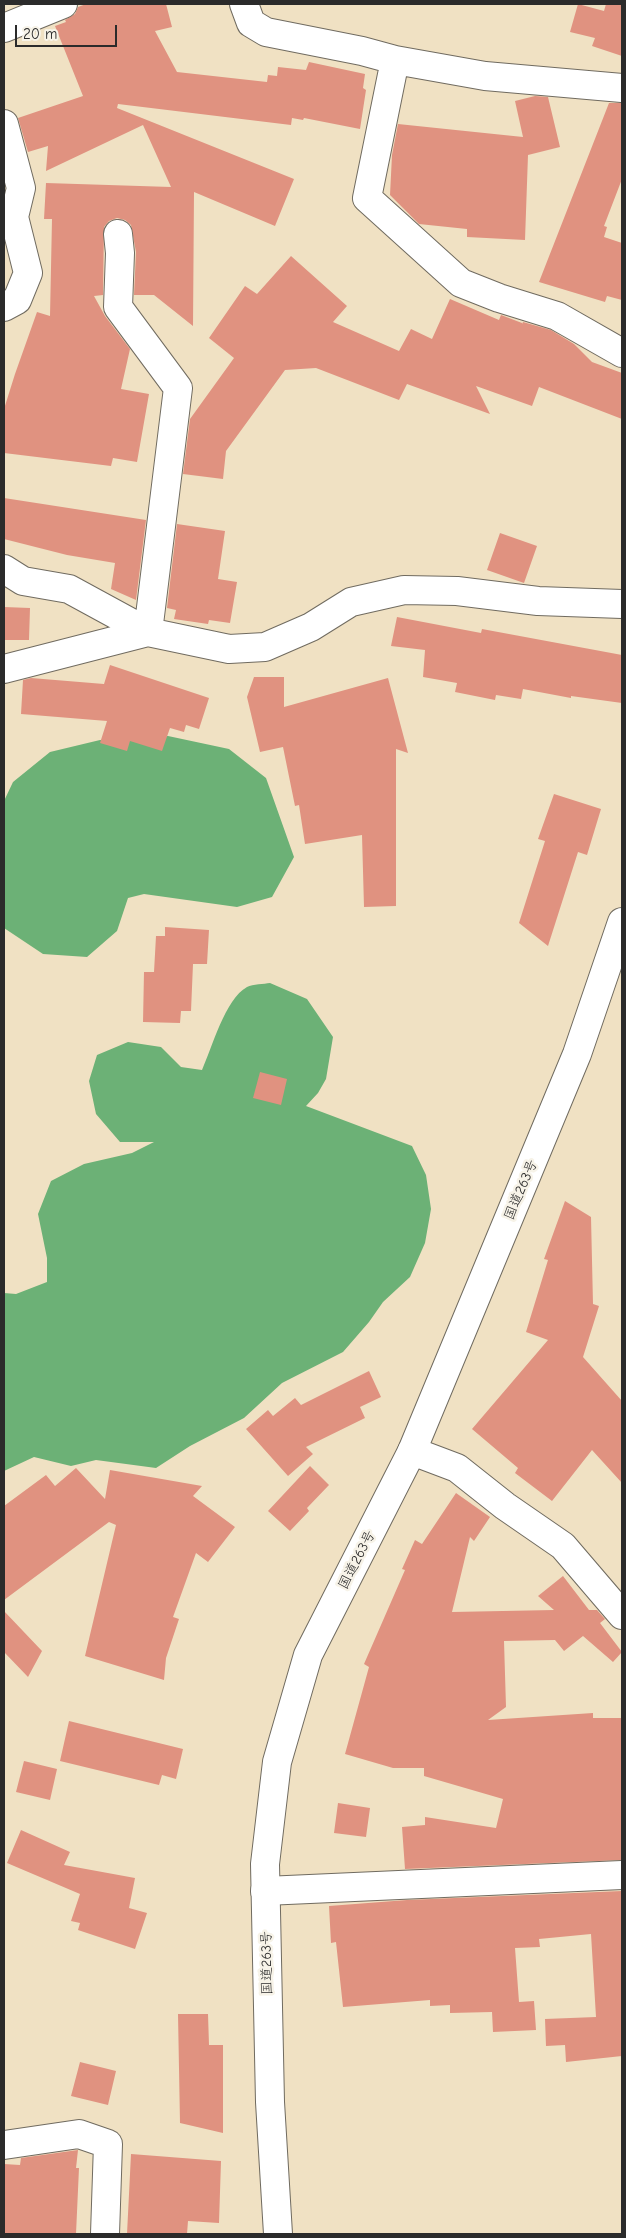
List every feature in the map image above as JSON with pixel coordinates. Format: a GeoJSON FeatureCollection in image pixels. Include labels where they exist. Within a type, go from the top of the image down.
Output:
{"type":"FeatureCollection","features":[{"type":"Feature","properties":{"kind":"main road"},"geometry":{"type":"LineString","coordinates":[[4,28],[63,4]]}},
{"type":"Feature","properties":{"kind":"main road"},"geometry":{"type":"LineString","coordinates":[[244,4],[251,23],[266,32],[362,51],[395,60],[485,76],[622,88]]}},
{"type":"Feature","properties":{"kind":"main road"},"geometry":{"type":"LineString","coordinates":[[395,60],[367,198],[461,284],[557,316],[622,353]]}},
{"type":"Feature","properties":{"kind":"main road"},"geometry":{"type":"LineString","coordinates":[[4,124],[21,188],[14,217],[28,273],[17,300],[4,307]]}},
{"type":"Feature","properties":{"kind":"main road"},"geometry":{"type":"LineString","coordinates":[[118,234],[120,253],[118,306],[178,388],[148,632]]}},
{"type":"Feature","properties":{"kind":"main road"},"geometry":{"type":"LineString","coordinates":[[4,569],[23,581],[69,589],[148,632],[229,649],[265,646],[311,628],[351,602],[404,590],[457,590],[538,601],[622,604]]}},
{"type":"Feature","properties":{"kind":"main road"},"geometry":{"type":"LineString","coordinates":[[4,669],[148,632]]}},
{"type":"Feature","properties":{"kind":"main road","name":"国道263号"},"geometry":{"type":"LineString","coordinates":[[278,2234],[270,2102],[265,1891],[265,1864],[277,1762],[308,1655],[412,1451],[577,1054],[622,922]]}},
{"type":"Feature","properties":{"kind":"main road"},"geometry":{"type":"LineString","coordinates":[[412,1451],[457,1468],[505,1506],[563,1546],[622,1615]]}},
{"type":"Feature","properties":{"kind":"main road"},"geometry":{"type":"LineString","coordinates":[[265,1891],[622,1875]]}},
{"type":"Feature","properties":{"kind":"main road"},"geometry":{"type":"LineString","coordinates":[[4,2145],[79,2134],[108,2144],[105,2234]]}},
{"type":"Feature","properties":{"kind":"green space"},"geometry":{"type":"Polygon","coordinates":[[[168,736],[229,749],[266,778],[294,857],[272,897],[237,907],[144,894],[128,898],[117,931],[87,957],[43,954],[4,928],[4,801],[13,782],[50,752],[100,740],[168,736]]]}},
{"type":"Feature","properties":{"kind":"green space"},"geometry":{"type":"Polygon","coordinates":[[[270,983],[307,999],[333,1037],[326,1079],[318,1093],[306,1106],[412,1146],[426,1175],[431,1209],[425,1243],[410,1277],[383,1302],[369,1322],[343,1352],[282,1383],[244,1418],[190,1446],[156,1468],[96,1460],[71,1466],[34,1457],[4,1471],[4,1293],[16,1294],[47,1282],[47,1258],[38,1214],[51,1181],[84,1164],[132,1153],[154,1142],[120,1142],[96,1114],[89,1081],[97,1055],[128,1042],[161,1047],[181,1067],[202,1070],[220,1025],[239,993],[247,987],[270,983]]]}},
{"type":"Feature","properties":{"kind":"building"},"geometry":{"type":"Polygon","coordinates":[[[86,4],[166,4],[172,27],[155,31],[177,72],[267,82],[268,75],[277,76],[278,67],[306,70],[309,62],[365,74],[363,88],[366,90],[360,129],[304,118],[303,120],[292,118],[291,125],[118,104],[117,108],[294,179],[275,226],[194,192],[193,326],[154,295],[134,295],[136,252],[131,225],[125,220],[117,218],[109,221],[104,227],[103,295],[94,296],[105,316],[130,349],[121,389],[149,394],[137,462],[113,458],[111,466],[4,453],[4,409],[15,374],[37,312],[50,316],[52,219],[44,219],[46,183],[171,187],[143,125],[46,171],[48,146],[28,152],[18,118],[83,96],[55,26],[66,22],[65,20],[75,14],[78,7],[86,4]]]}},
{"type":"Feature","properties":{"kind":"building"},"geometry":{"type":"Polygon","coordinates":[[[578,4],[604,11],[606,4],[622,4],[622,56],[592,46],[595,38],[570,32],[578,4]]]}},
{"type":"Feature","properties":{"kind":"building"},"geometry":{"type":"Polygon","coordinates":[[[535,96],[548,97],[560,147],[528,155],[525,240],[467,237],[467,229],[419,224],[390,195],[392,155],[398,124],[523,137],[515,101],[535,96]]]}},
{"type":"Feature","properties":{"kind":"building"},"geometry":{"type":"Polygon","coordinates":[[[609,103],[622,103],[622,179],[604,226],[607,227],[604,237],[622,243],[622,300],[607,296],[605,302],[539,282],[609,103]]]}},
{"type":"Feature","properties":{"kind":"building"},"geometry":{"type":"Polygon","coordinates":[[[291,256],[347,306],[333,322],[399,351],[411,329],[432,339],[450,299],[499,320],[501,315],[522,324],[523,322],[551,330],[574,344],[592,362],[622,373],[622,419],[539,387],[532,406],[476,386],[490,414],[407,384],[399,400],[316,368],[285,370],[226,451],[223,479],[183,474],[190,419],[234,358],[209,338],[245,286],[257,294],[291,256]]]}},
{"type":"Feature","properties":{"kind":"building"},"geometry":{"type":"Polygon","coordinates":[[[4,498],[146,520],[136,600],[111,589],[115,563],[67,555],[4,539],[4,498]]]}},
{"type":"Feature","properties":{"kind":"building"},"geometry":{"type":"Polygon","coordinates":[[[177,524],[225,531],[218,579],[237,582],[230,623],[209,620],[208,624],[174,619],[176,610],[167,608],[177,524]]]}},
{"type":"Feature","properties":{"kind":"building"},"geometry":{"type":"Polygon","coordinates":[[[500,533],[537,546],[524,583],[487,570],[500,533]]]}},
{"type":"Feature","properties":{"kind":"building"},"geometry":{"type":"Polygon","coordinates":[[[4,607],[30,608],[29,640],[4,640],[4,607]]]}},
{"type":"Feature","properties":{"kind":"building"},"geometry":{"type":"Polygon","coordinates":[[[397,617],[481,633],[482,629],[622,655],[622,703],[571,696],[571,698],[523,689],[521,699],[496,695],[495,700],[455,692],[457,683],[423,677],[425,650],[391,646],[397,617]]]}},
{"type":"Feature","properties":{"kind":"building"},"geometry":{"type":"Polygon","coordinates":[[[110,665],[209,698],[199,729],[186,725],[184,732],[170,728],[162,751],[130,741],[127,751],[100,743],[107,721],[21,714],[23,680],[31,678],[104,684],[110,665]]]}},
{"type":"Feature","properties":{"kind":"building"},"geometry":{"type":"Polygon","coordinates":[[[254,677],[284,677],[284,707],[388,678],[408,753],[396,749],[396,906],[364,907],[362,835],[305,844],[299,805],[295,806],[283,747],[260,752],[247,697],[254,677]]]}},
{"type":"Feature","properties":{"kind":"building"},"geometry":{"type":"Polygon","coordinates":[[[554,794],[601,809],[587,855],[578,852],[548,946],[519,923],[545,841],[538,839],[554,794]]]}},
{"type":"Feature","properties":{"kind":"building"},"geometry":{"type":"Polygon","coordinates":[[[165,927],[209,930],[207,964],[193,964],[191,1011],[181,1011],[180,1023],[143,1022],[144,972],[154,972],[156,936],[165,936],[165,927]]]}},
{"type":"Feature","properties":{"kind":"building"},"geometry":{"type":"Polygon","coordinates":[[[260,1072],[287,1079],[281,1105],[253,1098],[260,1072]]]}},
{"type":"Feature","properties":{"kind":"building"},"geometry":{"type":"Polygon","coordinates":[[[565,1201],[591,1217],[593,1304],[599,1306],[583,1357],[622,1401],[622,1483],[592,1450],[552,1501],[515,1473],[518,1468],[472,1429],[548,1340],[526,1332],[548,1260],[544,1259],[565,1201]]]}},
{"type":"Feature","properties":{"kind":"building"},"geometry":{"type":"Polygon","coordinates":[[[369,1371],[381,1397],[360,1407],[365,1418],[306,1447],[313,1454],[288,1476],[246,1429],[268,1410],[273,1416],[295,1398],[301,1405],[369,1371]]]}},
{"type":"Feature","properties":{"kind":"building"},"geometry":{"type":"Polygon","coordinates":[[[310,1466],[329,1485],[307,1508],[309,1511],[290,1531],[268,1511],[310,1466]]]}},
{"type":"Feature","properties":{"kind":"building"},"geometry":{"type":"Polygon","coordinates":[[[76,1468],[105,1499],[110,1470],[202,1486],[193,1496],[235,1527],[208,1562],[196,1553],[173,1617],[179,1619],[166,1658],[164,1680],[85,1656],[116,1525],[109,1522],[4,1600],[4,1506],[46,1475],[55,1486],[76,1468]]]}},
{"type":"Feature","properties":{"kind":"building"},"geometry":{"type":"Polygon","coordinates":[[[456,1493],[490,1517],[474,1541],[470,1537],[452,1612],[554,1610],[538,1596],[563,1576],[589,1610],[597,1610],[605,1619],[600,1623],[622,1652],[613,1662],[583,1636],[564,1651],[555,1640],[504,1641],[506,1707],[488,1720],[593,1713],[593,1718],[622,1718],[622,1860],[405,1869],[402,1827],[425,1825],[425,1817],[496,1828],[503,1799],[424,1776],[424,1768],[393,1768],[345,1754],[369,1667],[364,1664],[405,1570],[402,1569],[415,1540],[422,1544],[456,1493]]]}},
{"type":"Feature","properties":{"kind":"building"},"geometry":{"type":"Polygon","coordinates":[[[4,1611],[42,1651],[28,1677],[4,1652],[4,1611]]]}},
{"type":"Feature","properties":{"kind":"building"},"geometry":{"type":"Polygon","coordinates":[[[69,1721],[183,1749],[176,1779],[162,1775],[159,1785],[60,1761],[69,1721]]]}},
{"type":"Feature","properties":{"kind":"building"},"geometry":{"type":"Polygon","coordinates":[[[24,1761],[57,1769],[50,1800],[16,1792],[24,1761]]]}},
{"type":"Feature","properties":{"kind":"building"},"geometry":{"type":"Polygon","coordinates":[[[338,1803],[370,1808],[366,1837],[334,1833],[338,1803]]]}},
{"type":"Feature","properties":{"kind":"building"},"geometry":{"type":"Polygon","coordinates":[[[21,1830],[70,1852],[64,1865],[135,1878],[129,1908],[147,1913],[135,1949],[78,1930],[80,1923],[71,1921],[80,1894],[7,1863],[21,1830]]]}},
{"type":"Feature","properties":{"kind":"building"},"geometry":{"type":"Polygon","coordinates":[[[622,1891],[622,2056],[566,2062],[565,2045],[546,2046],[545,2019],[596,2017],[591,1934],[539,1939],[540,1947],[515,1948],[519,2002],[534,2001],[536,2030],[493,2032],[492,2012],[450,2013],[450,2005],[430,2006],[430,2000],[343,2007],[336,1942],[331,1943],[329,1906],[407,1900],[622,1891]]]}},
{"type":"Feature","properties":{"kind":"building"},"geometry":{"type":"Polygon","coordinates":[[[178,2014],[208,2014],[209,2045],[223,2045],[223,2133],[180,2123],[178,2014]]]}},
{"type":"Feature","properties":{"kind":"building"},"geometry":{"type":"Polygon","coordinates":[[[80,2062],[116,2071],[108,2105],[71,2096],[80,2062]]]}},
{"type":"Feature","properties":{"kind":"building"},"geometry":{"type":"Polygon","coordinates":[[[78,2150],[76,2168],[79,2168],[76,2234],[4,2233],[4,2164],[20,2165],[21,2158],[78,2150]]]}},
{"type":"Feature","properties":{"kind":"building"},"geometry":{"type":"Polygon","coordinates":[[[131,2154],[221,2161],[219,2223],[188,2221],[187,2234],[127,2234],[131,2154]]]}}]}
